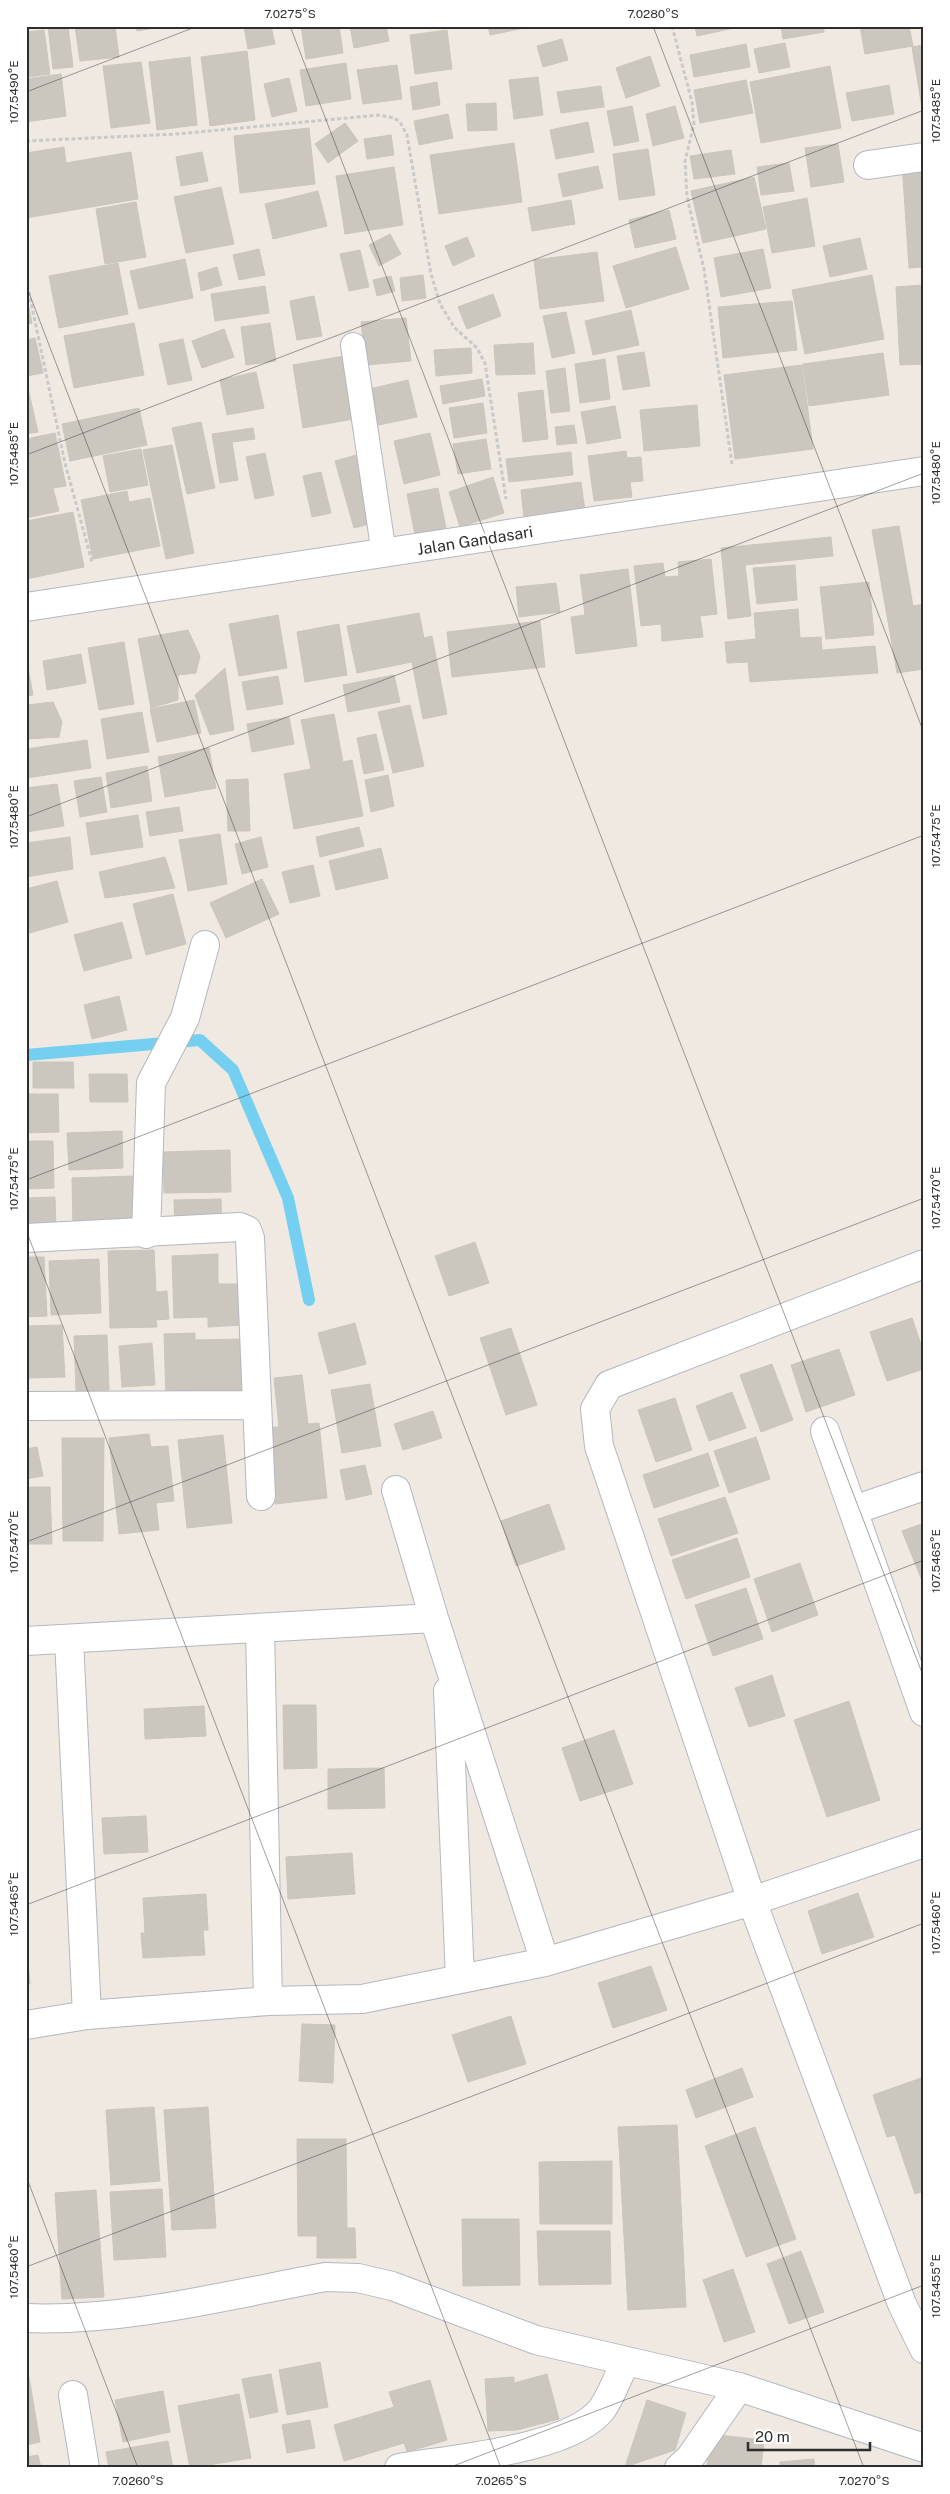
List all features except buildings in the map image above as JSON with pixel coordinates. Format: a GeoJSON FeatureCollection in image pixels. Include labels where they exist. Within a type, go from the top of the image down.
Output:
{"type":"FeatureCollection","features":[{"type":"Feature","properties":{"kind":"street"},"geometry":{"type":"LineString","coordinates":[[868,165],[924,157]]}},
{"type":"Feature","properties":{"kind":"street","name":"Jalan Gandasari"},"geometry":{"type":"LineString","coordinates":[[26,608],[924,471]]}},
{"type":"Feature","properties":{"kind":"street"},"geometry":{"type":"LineString","coordinates":[[146,1234],[151,1083],[185,1018],[205,945]]}},
{"type":"Feature","properties":{"kind":"street"},"geometry":{"type":"LineString","coordinates":[[26,1238],[146,1234],[240,1228],[247,1230],[250,1238],[261,1496]]}},
{"type":"Feature","properties":{"kind":"street"},"geometry":{"type":"LineString","coordinates":[[924,1264],[609,1385],[595,1409],[599,1446],[752,1901],[902,2304],[924,2349]]}},
{"type":"Feature","properties":{"kind":"street"},"geometry":{"type":"LineString","coordinates":[[26,1406],[257,1405]]}},
{"type":"Feature","properties":{"kind":"street"},"geometry":{"type":"LineString","coordinates":[[825,1431],[924,1712]]}},
{"type":"Feature","properties":{"kind":"street"},"geometry":{"type":"LineString","coordinates":[[854,1510],[924,1486]]}},
{"type":"Feature","properties":{"kind":"street"},"geometry":{"type":"LineString","coordinates":[[396,1490],[434,1618],[544,1962]]}},
{"type":"Feature","properties":{"kind":"street"},"geometry":{"type":"LineString","coordinates":[[26,1641],[434,1618]]}},
{"type":"Feature","properties":{"kind":"street"},"geometry":{"type":"LineString","coordinates":[[260,1628],[268,2001]]}},
{"type":"Feature","properties":{"kind":"street"},"geometry":{"type":"LineString","coordinates":[[69,1639],[87,2015]]}},
{"type":"Feature","properties":{"kind":"street"},"geometry":{"type":"LineString","coordinates":[[446,1656],[460,1979]]}},
{"type":"Feature","properties":{"kind":"street"},"geometry":{"type":"LineString","coordinates":[[26,2025],[87,2015],[268,2001],[362,1998],[544,1962],[752,1901],[924,1843]]}},
{"type":"Feature","properties":{"kind":"street"},"geometry":{"type":"LineString","coordinates":[[26,2318],[49,2319],[112,2315],[325,2277],[358,2278],[392,2286],[536,2340],[739,2387],[924,2448]]}},
{"type":"Feature","properties":{"kind":"street"},"geometry":{"type":"LineString","coordinates":[[399,2468],[538,2445],[568,2433],[588,2422],[602,2409],[626,2360]]}},
{"type":"Feature","properties":{"kind":"street"},"geometry":{"type":"LineString","coordinates":[[679,2468],[695,2451],[739,2387]]}},
{"type":"Feature","properties":{"kind":"street"},"geometry":{"type":"LineString","coordinates":[[73,2395],[85,2468]]}},
{"type":"Feature","properties":{"kind":"lane"},"geometry":{"type":"LineString","coordinates":[[353,345],[384,554]]}},
{"type":"Feature","properties":{"kind":"path"},"geometry":{"type":"LineString","coordinates":[[672,26],[692,102],[694,124],[685,161],[687,197],[704,269],[737,499]]}},
{"type":"Feature","properties":{"kind":"path"},"geometry":{"type":"LineString","coordinates":[[26,141],[177,134],[379,115],[394,118],[400,122],[411,148],[432,274],[440,304],[454,327],[477,348],[487,371],[511,534]]}},
{"type":"Feature","properties":{"kind":"path"},"geometry":{"type":"LineString","coordinates":[[26,279],[65,463],[101,596]]}},
{"type":"Feature","properties":{"kind":"waterway"},"geometry":{"type":"LineString","coordinates":[[26,1055],[200,1040],[233,1070],[288,1198],[309,1300]]}}]}
